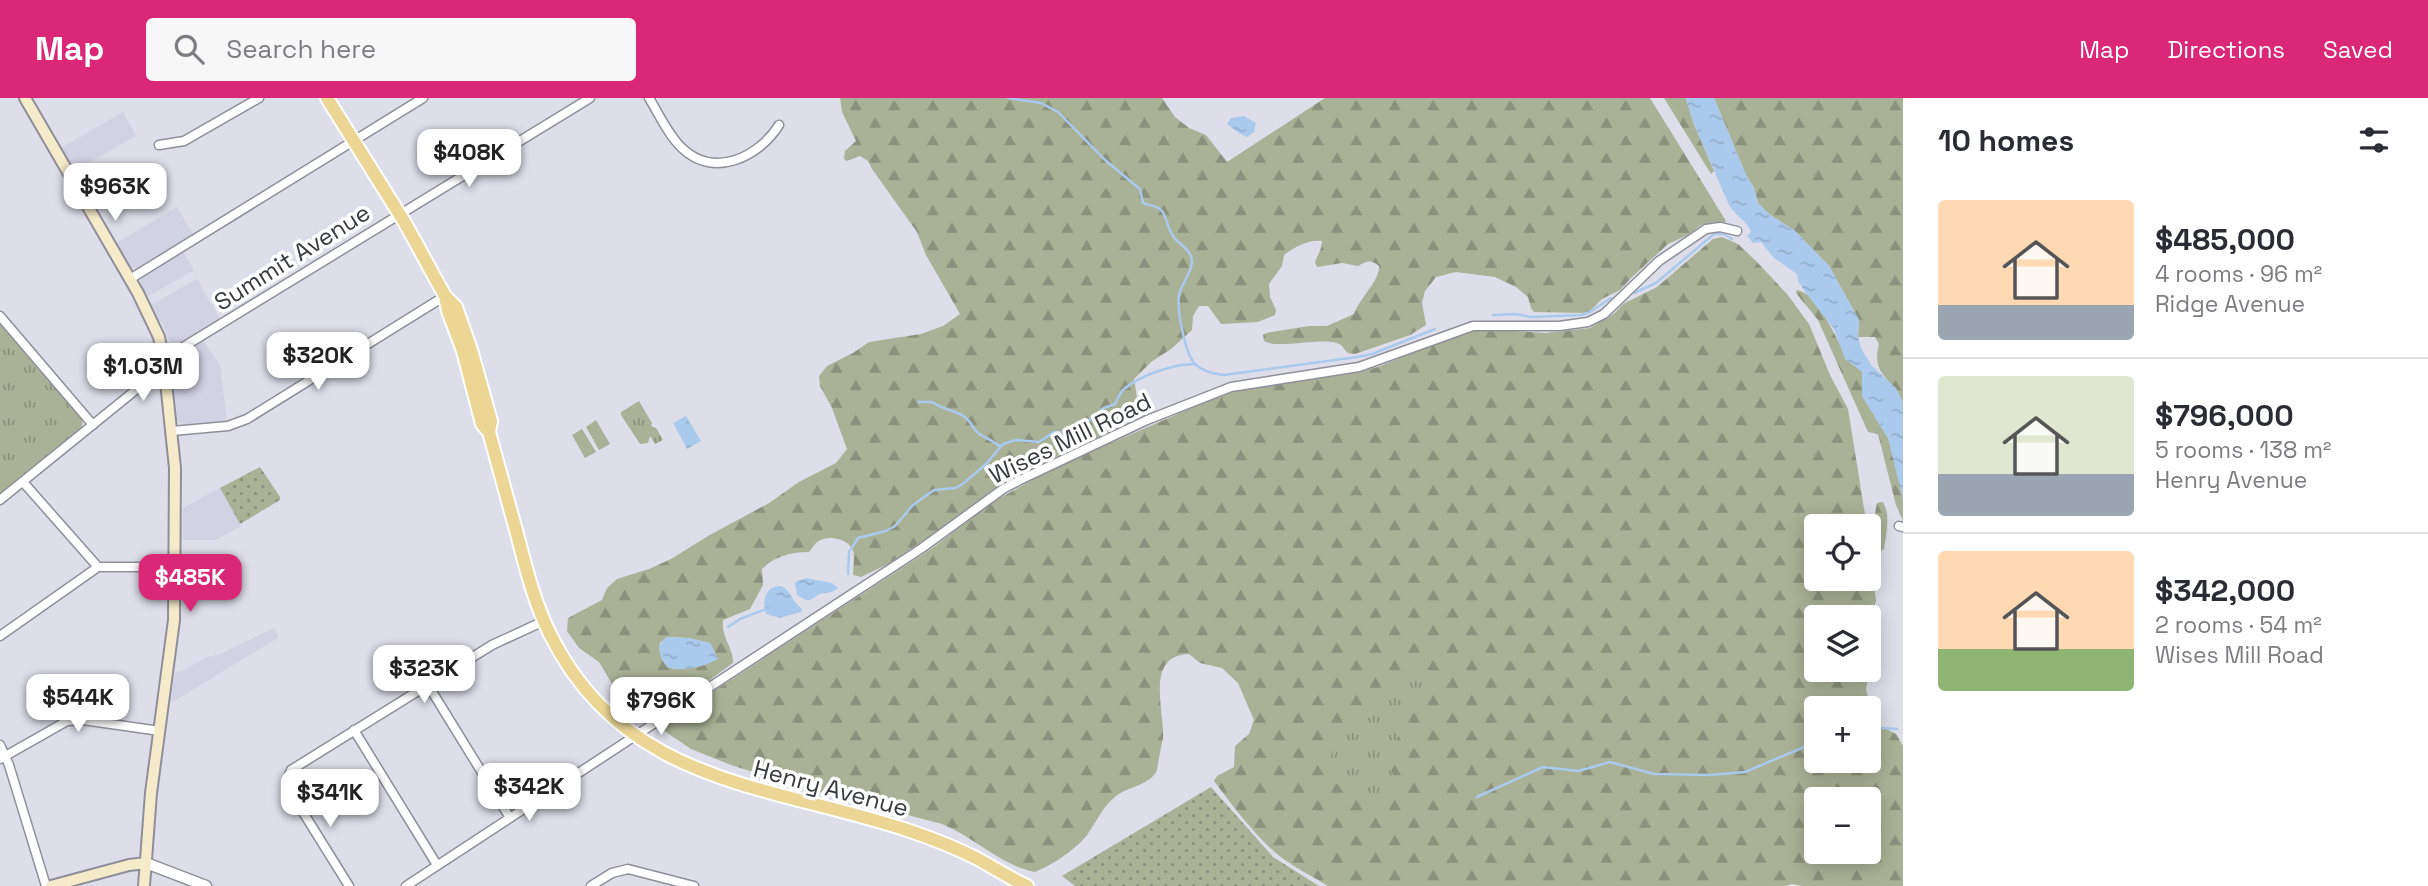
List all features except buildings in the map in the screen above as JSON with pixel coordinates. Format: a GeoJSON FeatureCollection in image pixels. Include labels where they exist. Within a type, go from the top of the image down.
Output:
{"type":"FeatureCollection","features":[{"type":"Feature","properties":{"kind":"main road"},"geometry":{"type":"LineString","coordinates":[[25,98],[130,279],[155,329],[164,363],[176,491],[173,638],[149,804],[144,886]]}},
{"type":"Feature","properties":{"kind":"main road","name":"Henry Avenue"},"geometry":{"type":"LineString","coordinates":[[327,98],[399,214],[445,296],[482,424],[489,432],[529,578],[544,621],[562,657],[603,707],[636,736],[673,759],[705,773],[935,840],[979,859],[1026,886]]}},
{"type":"Feature","properties":{"kind":"main road"},"geometry":{"type":"LineString","coordinates":[[49,886],[146,863]]}},
{"type":"Feature","properties":{"kind":"street"},"geometry":{"type":"LineString","coordinates":[[159,145],[184,141],[259,98]]}},
{"type":"Feature","properties":{"kind":"street"},"geometry":{"type":"LineString","coordinates":[[130,279],[423,98]]}},
{"type":"Feature","properties":{"kind":"street","name":"Summit Avenue"},"geometry":{"type":"LineString","coordinates":[[0,500],[148,380],[175,352],[590,98]]}},
{"type":"Feature","properties":{"kind":"street"},"geometry":{"type":"LineString","coordinates":[[649,98],[680,146],[690,155],[709,162],[723,163],[742,158],[761,147],[779,125]]}},
{"type":"Feature","properties":{"kind":"street","name":"Wises Mill Road"},"geometry":{"type":"LineString","coordinates":[[406,886],[922,548],[1011,484],[1135,425],[1231,387],[1359,367],[1473,326],[1559,326],[1588,322],[1604,314],[1659,261],[1706,229],[1720,227],[1737,231]]}},
{"type":"Feature","properties":{"kind":"street"},"geometry":{"type":"LineString","coordinates":[[172,431],[221,427],[241,422],[445,296]]}},
{"type":"Feature","properties":{"kind":"street"},"geometry":{"type":"LineString","coordinates":[[0,316],[93,425]]}},
{"type":"Feature","properties":{"kind":"street"},"geometry":{"type":"LineString","coordinates":[[23,482],[99,567]]}},
{"type":"Feature","properties":{"kind":"street"},"geometry":{"type":"LineString","coordinates":[[0,636],[99,567],[175,567]]}},
{"type":"Feature","properties":{"kind":"street"},"geometry":{"type":"LineString","coordinates":[[349,886],[288,788],[287,776],[293,768],[500,640],[544,621]]}},
{"type":"Feature","properties":{"kind":"street"},"geometry":{"type":"LineString","coordinates":[[428,685],[510,818]]}},
{"type":"Feature","properties":{"kind":"street"},"geometry":{"type":"LineString","coordinates":[[3,757],[57,724],[72,720],[160,731]]}},
{"type":"Feature","properties":{"kind":"street"},"geometry":{"type":"LineString","coordinates":[[354,730],[438,865]]}},
{"type":"Feature","properties":{"kind":"street"},"geometry":{"type":"LineString","coordinates":[[0,745],[49,886]]}},
{"type":"Feature","properties":{"kind":"street"},"geometry":{"type":"LineString","coordinates":[[146,863],[206,886]]}},
{"type":"Feature","properties":{"kind":"street"},"geometry":{"type":"LineString","coordinates":[[591,886],[612,873],[628,869],[694,886]]}},
{"type":"Feature","properties":{"kind":"shaded area"},"geometry":{"type":"Polygon","coordinates":[[[123,112],[136,136],[74,171],[61,148],[123,112]]]}},
{"type":"Feature","properties":{"kind":"shaded area"},"geometry":{"type":"Polygon","coordinates":[[[177,207],[193,234],[137,269],[131,268],[116,243],[177,207]]]}},
{"type":"Feature","properties":{"kind":"shaded area"},"geometry":{"type":"Polygon","coordinates":[[[183,251],[194,270],[147,297],[139,278],[183,251]]]}},
{"type":"Feature","properties":{"kind":"shaded area"},"geometry":{"type":"Polygon","coordinates":[[[197,279],[220,319],[172,347],[162,322],[158,320],[151,305],[197,279]]]}},
{"type":"Feature","properties":{"kind":"shaded area"},"geometry":{"type":"Polygon","coordinates":[[[203,340],[220,365],[227,422],[188,425],[179,422],[177,418],[172,364],[174,358],[203,340]]]}},
{"type":"Feature","properties":{"kind":"shaded area"},"geometry":{"type":"Polygon","coordinates":[[[220,488],[241,526],[216,540],[183,540],[183,508],[220,488]]]}},
{"type":"Feature","properties":{"kind":"shaded area"},"geometry":{"type":"Polygon","coordinates":[[[274,628],[279,637],[171,703],[175,672],[274,628]]]}},
{"type":"Feature","properties":{"kind":"green space"},"geometry":{"type":"Polygon","coordinates":[[[840,98],[1162,98],[1175,117],[1189,128],[1206,135],[1227,162],[1325,98],[1650,98],[1726,221],[1701,225],[1688,235],[1668,244],[1620,290],[1602,299],[1588,313],[1534,312],[1528,297],[1516,287],[1495,277],[1456,272],[1436,277],[1425,291],[1422,303],[1426,325],[1410,335],[1355,354],[1348,353],[1335,342],[1281,344],[1264,341],[1263,335],[1266,333],[1327,326],[1354,314],[1378,272],[1379,266],[1371,262],[1358,266],[1342,263],[1317,267],[1315,262],[1322,241],[1302,244],[1284,255],[1282,266],[1269,284],[1275,315],[1258,322],[1221,324],[1208,306],[1199,306],[1193,316],[1192,330],[1134,379],[1139,411],[1117,423],[1105,434],[1009,478],[888,564],[861,577],[853,575],[854,556],[851,547],[842,540],[832,538],[817,542],[809,552],[796,553],[772,561],[762,569],[763,585],[750,609],[723,620],[733,663],[680,697],[663,713],[651,717],[642,716],[624,704],[599,662],[579,648],[567,631],[568,618],[602,600],[607,588],[617,579],[671,559],[769,503],[799,482],[836,463],[847,449],[832,408],[820,386],[819,376],[827,366],[869,342],[921,334],[943,326],[960,314],[926,255],[917,232],[868,161],[860,156],[847,161],[844,159],[845,151],[856,141],[842,112],[840,98]],[[667,637],[660,643],[660,652],[666,664],[673,669],[695,667],[718,659],[710,643],[667,637]]]}},
{"type":"Feature","properties":{"kind":"green space"},"geometry":{"type":"Polygon","coordinates":[[[1664,98],[1686,98],[1714,171],[1711,174],[1664,98]]]}},
{"type":"Feature","properties":{"kind":"green space"},"geometry":{"type":"Polygon","coordinates":[[[1714,98],[1903,98],[1903,402],[1880,369],[1877,354],[1879,344],[1875,337],[1858,337],[1859,320],[1829,266],[1795,231],[1769,214],[1758,203],[1754,188],[1714,98]]]}},
{"type":"Feature","properties":{"kind":"green space"},"geometry":{"type":"Polygon","coordinates":[[[1722,237],[1738,244],[1787,294],[1809,324],[1830,375],[1848,409],[1865,514],[1804,514],[1804,591],[1875,591],[1876,601],[1875,605],[1804,605],[1804,682],[1868,682],[1868,696],[1804,696],[1804,773],[1881,773],[1881,726],[1896,734],[1903,746],[1903,886],[1328,886],[1290,864],[1266,844],[1214,781],[1217,776],[1234,767],[1235,746],[1249,734],[1254,720],[1238,683],[1222,668],[1200,663],[1189,654],[1175,657],[1166,664],[1162,674],[1160,687],[1163,739],[1154,775],[1116,796],[1076,846],[1035,872],[1000,858],[942,824],[804,788],[731,765],[691,749],[663,730],[665,724],[677,715],[934,547],[989,504],[1054,468],[1221,395],[1378,367],[1466,331],[1482,329],[1546,333],[1590,328],[1615,313],[1623,304],[1657,287],[1713,239],[1722,237]]]}},
{"type":"Feature","properties":{"kind":"green space"},"geometry":{"type":"Polygon","coordinates":[[[1797,290],[1813,300],[1850,361],[1862,372],[1862,396],[1888,438],[1893,452],[1903,500],[1903,521],[1896,505],[1878,434],[1868,432],[1818,320],[1796,293],[1797,290]]]}},
{"type":"Feature","properties":{"kind":"green space"},"geometry":{"type":"Polygon","coordinates":[[[0,322],[81,416],[82,423],[73,437],[0,495],[0,322]]]}},
{"type":"Feature","properties":{"kind":"green space"},"geometry":{"type":"Polygon","coordinates":[[[639,401],[652,423],[651,426],[656,428],[663,440],[655,444],[650,436],[648,443],[640,444],[621,415],[621,412],[639,401]]]}},
{"type":"Feature","properties":{"kind":"green space"},"geometry":{"type":"Polygon","coordinates":[[[596,420],[610,444],[599,450],[586,427],[596,420]]]}},
{"type":"Feature","properties":{"kind":"green space"},"geometry":{"type":"Polygon","coordinates":[[[582,429],[596,452],[585,458],[572,435],[582,429]]]}},
{"type":"Feature","properties":{"kind":"green space"},"geometry":{"type":"Polygon","coordinates":[[[260,467],[280,500],[240,524],[220,488],[260,467]]]}},
{"type":"Feature","properties":{"kind":"green space"},"geometry":{"type":"Polygon","coordinates":[[[1883,502],[1887,513],[1884,549],[1881,551],[1881,514],[1875,514],[1877,503],[1883,502]]]}},
{"type":"Feature","properties":{"kind":"green space"},"geometry":{"type":"Polygon","coordinates":[[[1417,673],[1427,681],[1426,690],[1390,757],[1391,769],[1402,796],[1398,799],[1355,798],[1332,780],[1328,769],[1337,732],[1412,674],[1417,673]]]}},
{"type":"Feature","properties":{"kind":"green space"},"geometry":{"type":"Polygon","coordinates":[[[1211,787],[1273,857],[1319,886],[1075,886],[1062,876],[1211,787]]]}},
{"type":"Feature","properties":{"kind":"water"},"geometry":{"type":"Polygon","coordinates":[[[1686,98],[1714,98],[1754,188],[1758,203],[1769,214],[1795,231],[1829,266],[1859,320],[1858,337],[1861,348],[1871,365],[1896,388],[1903,402],[1903,500],[1888,438],[1862,396],[1862,372],[1845,359],[1834,329],[1805,292],[1797,274],[1774,258],[1761,242],[1753,243],[1747,236],[1751,232],[1729,205],[1693,122],[1686,98]]]}},
{"type":"Feature","properties":{"kind":"water"},"geometry":{"type":"Polygon","coordinates":[[[1244,116],[1256,123],[1254,132],[1247,137],[1227,124],[1231,118],[1244,116]]]}},
{"type":"Feature","properties":{"kind":"water"},"geometry":{"type":"Polygon","coordinates":[[[686,416],[701,441],[687,449],[673,423],[686,416]]]}},
{"type":"Feature","properties":{"kind":"water"},"geometry":{"type":"Polygon","coordinates":[[[806,578],[832,583],[838,588],[806,600],[797,595],[795,584],[806,578]]]}},
{"type":"Feature","properties":{"kind":"water"},"geometry":{"type":"Polygon","coordinates":[[[781,586],[802,609],[801,612],[780,618],[766,614],[764,604],[768,591],[781,586]]]}},
{"type":"Feature","properties":{"kind":"water"},"geometry":{"type":"Polygon","coordinates":[[[667,637],[710,643],[718,659],[693,668],[667,667],[660,647],[667,637]]]}},
{"type":"Feature","properties":{"kind":"waterway"},"geometry":{"type":"LineString","coordinates":[[1008,98],[1041,103],[1058,112],[1105,160],[1140,189],[1143,203],[1162,211],[1173,236],[1191,257],[1191,269],[1180,291],[1179,307],[1188,350],[1195,364],[1202,369],[1224,375],[1357,357],[1372,354],[1435,329]]}},
{"type":"Feature","properties":{"kind":"waterway"},"geometry":{"type":"LineString","coordinates":[[1634,293],[1656,283],[1714,234],[1724,234],[1732,239]]}},
{"type":"Feature","properties":{"kind":"waterway"},"geometry":{"type":"LineString","coordinates":[[1493,315],[1581,315],[1611,298]]}},
{"type":"Feature","properties":{"kind":"waterway"},"geometry":{"type":"LineString","coordinates":[[848,574],[849,552],[858,538],[895,526],[913,505],[934,490],[956,488],[964,483],[986,464],[1003,444],[1016,440],[1039,442],[1054,432],[1067,433],[1082,426],[1104,408],[1115,404],[1123,390],[1139,379],[1167,368],[1195,364]]}},
{"type":"Feature","properties":{"kind":"waterway"},"geometry":{"type":"LineString","coordinates":[[919,402],[932,402],[962,415],[978,433],[999,446]]}},
{"type":"Feature","properties":{"kind":"waterway"},"geometry":{"type":"LineString","coordinates":[[728,627],[766,609]]}},
{"type":"Feature","properties":{"kind":"waterway"},"geometry":{"type":"LineString","coordinates":[[1881,728],[1897,729]]}},
{"type":"Feature","properties":{"kind":"waterway"},"geometry":{"type":"LineString","coordinates":[[1477,797],[1543,767],[1578,771],[1610,762],[1654,774],[1710,775],[1745,772],[1804,747]]}}]}
